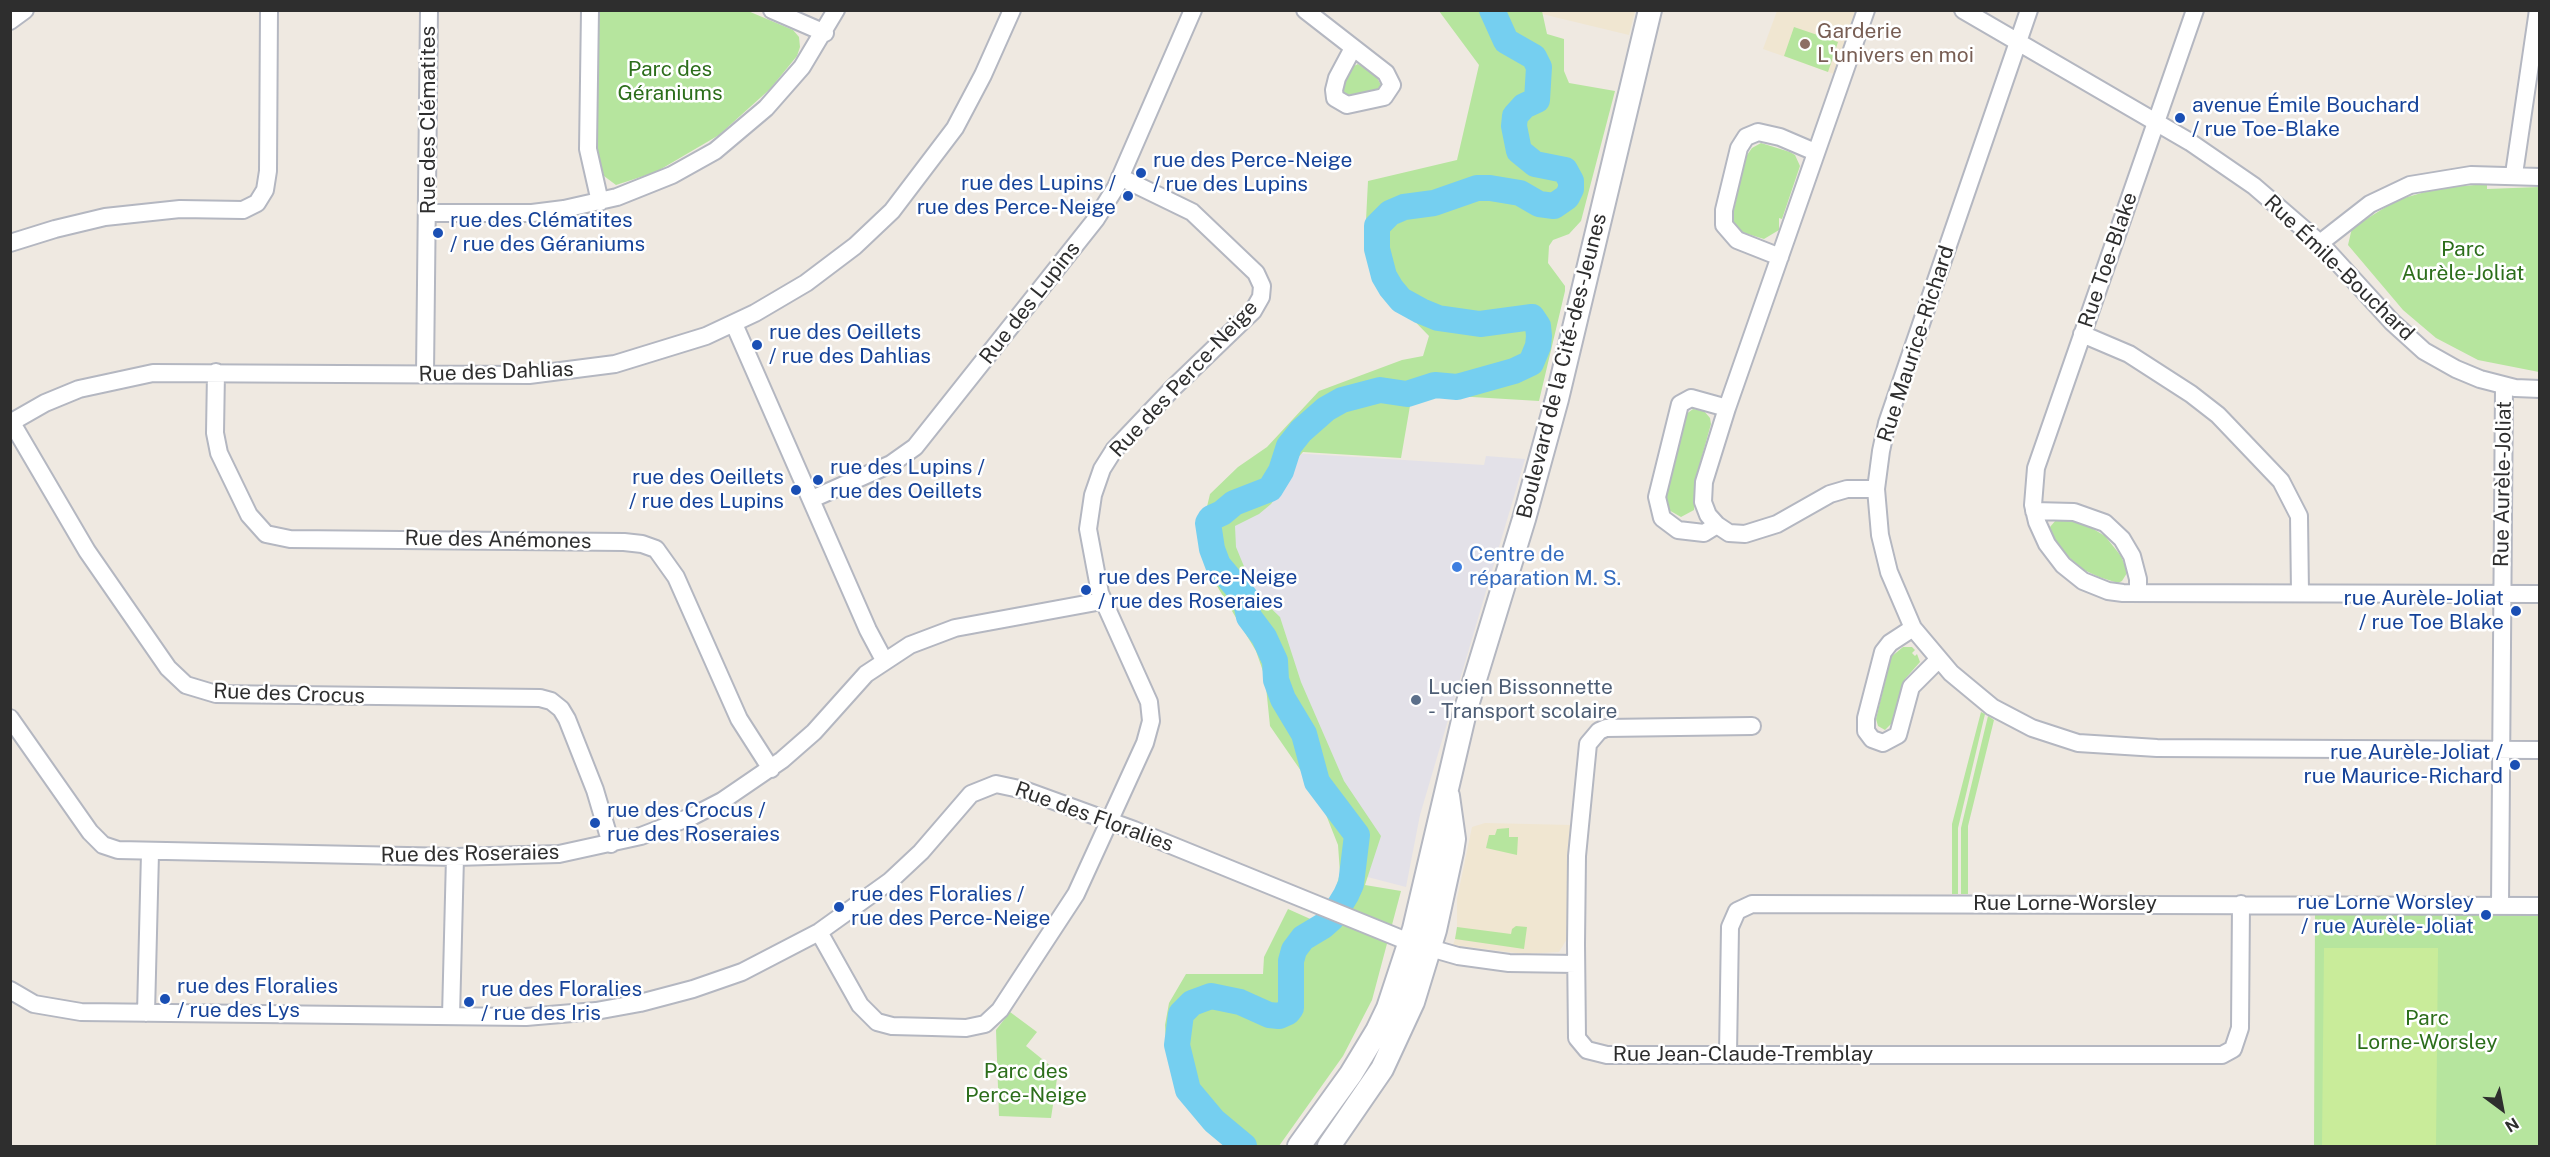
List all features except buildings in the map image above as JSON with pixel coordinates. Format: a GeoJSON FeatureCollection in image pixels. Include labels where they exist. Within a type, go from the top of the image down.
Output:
{"type":"FeatureCollection","features":[{"type":"Feature","properties":{"kind":"main road","name":"Boulevard de la Cité-des-Jeunes"},"geometry":{"type":"LineString","coordinates":[[1329,1146],[1359,1106],[1389,1057],[1408,1016],[1419,945],[1444,835],[1447,789],[1465,712],[1524,519],[1557,399],[1650,10]]}},
{"type":"Feature","properties":{"kind":"main road","name":"Boulevard de la Cité-des-Jeunes"},"geometry":{"type":"LineString","coordinates":[[1299,1146],[1351,1074],[1377,1031],[1419,945]]}},
{"type":"Feature","properties":{"kind":"street"},"geometry":{"type":"LineString","coordinates":[[10,21],[25,10]]}},
{"type":"Feature","properties":{"kind":"street"},"geometry":{"type":"LineString","coordinates":[[10,243],[105,217],[180,209],[243,210],[257,203],[265,190],[268,171],[269,10]]}},
{"type":"Feature","properties":{"kind":"street","name":"Rue des Clématites"},"geometry":{"type":"LineString","coordinates":[[425,374],[429,10]]}},
{"type":"Feature","properties":{"kind":"street"},"geometry":{"type":"LineString","coordinates":[[590,10],[588,149],[600,202]]}},
{"type":"Feature","properties":{"kind":"street"},"geometry":{"type":"LineString","coordinates":[[772,10],[825,33]]}},
{"type":"Feature","properties":{"kind":"street"},"geometry":{"type":"LineString","coordinates":[[428,213],[532,213],[600,202],[666,178],[726,142],[758,116],[791,80],[825,33],[836,10]]}},
{"type":"Feature","properties":{"kind":"street","name":"Rue des Dahlias"},"geometry":{"type":"LineString","coordinates":[[11,423],[57,398],[104,382],[153,373],[529,375],[603,366],[680,346],[734,324],[777,301],[823,271],[862,240],[892,211],[955,128],[983,75],[1012,10]]}},
{"type":"Feature","properties":{"kind":"street","name":"Rue des Lupins"},"geometry":{"type":"LineString","coordinates":[[812,499],[891,464],[915,447],[1096,219],[1120,177],[1193,10]]}},
{"type":"Feature","properties":{"kind":"street"},"geometry":{"type":"LineString","coordinates":[[1305,10],[1353,48]]}},
{"type":"Feature","properties":{"kind":"street"},"geometry":{"type":"LineString","coordinates":[[1866,10],[1727,408],[1703,489],[1705,509],[1717,525],[1736,535],[1755,532],[1830,494],[1856,488],[1876,489]]}},
{"type":"Feature","properties":{"kind":"street","name":"Rue Émile-Bouchard"},"geometry":{"type":"LineString","coordinates":[[1963,10],[2190,142],[2254,186],[2320,243],[2414,343],[2456,369],[2504,386],[2540,389]]}},
{"type":"Feature","properties":{"kind":"street","name":"Rue Maurice-Richard"},"geometry":{"type":"LineString","coordinates":[[2029,10],[1887,423],[1876,489],[1878,522],[1886,561],[1913,628],[1938,660],[1965,686],[2004,715],[2061,739],[2094,746],[2540,750]]}},
{"type":"Feature","properties":{"kind":"street","name":"Rue Toe-Blake"},"geometry":{"type":"LineString","coordinates":[[2195,10],[2036,468],[2032,493],[2034,511],[2047,544],[2072,574],[2108,591],[2540,594]]}},
{"type":"Feature","properties":{"kind":"street"},"geometry":{"type":"LineString","coordinates":[[2514,174],[2538,10]]}},
{"type":"Feature","properties":{"kind":"street"},"geometry":{"type":"LineString","coordinates":[[1780,257],[1737,240],[1724,225],[1724,210],[1739,148],[1746,137],[1758,132],[1780,137],[1815,152]]}},
{"type":"Feature","properties":{"kind":"street"},"geometry":{"type":"LineString","coordinates":[[2320,243],[2355,213],[2399,189],[2445,178],[2514,174],[2540,177]]}},
{"type":"Feature","properties":{"kind":"street","name":"Rue des Perce-Neige"},"geometry":{"type":"LineString","coordinates":[[819,932],[860,1005],[877,1022],[892,1026],[932,1028],[966,1028],[985,1024],[1000,1010],[1066,911],[1110,822],[1145,743],[1151,714],[1147,696],[1102,601],[1088,523],[1096,486],[1106,461],[1173,388],[1253,311],[1262,292],[1261,281],[1256,273],[1200,219],[1183,206],[1120,177]]}},
{"type":"Feature","properties":{"kind":"street"},"geometry":{"type":"LineString","coordinates":[[734,324],[868,630],[884,660]]}},
{"type":"Feature","properties":{"kind":"street"},"geometry":{"type":"LineString","coordinates":[[2082,334],[2138,359],[2192,394],[2218,415],[2281,481],[2300,516],[2300,593]]}},
{"type":"Feature","properties":{"kind":"street","name":"Rue des Anémones"},"geometry":{"type":"LineString","coordinates":[[216,372],[215,433],[219,453],[249,515],[266,534],[290,538],[624,542],[642,544],[656,549],[676,577],[739,719],[771,769]]}},
{"type":"Feature","properties":{"kind":"street","name":"Rue Aurèle-Joliat"},"geometry":{"type":"LineString","coordinates":[[2500,906],[2504,386]]}},
{"type":"Feature","properties":{"kind":"street"},"geometry":{"type":"LineString","coordinates":[[1717,525],[1704,533],[1678,530],[1662,518],[1657,497],[1680,404],[1691,398],[1727,408]]}},
{"type":"Feature","properties":{"kind":"street","name":"Rue des Crocus"},"geometry":{"type":"LineString","coordinates":[[11,423],[87,551],[168,668],[186,685],[216,694],[540,698],[550,701],[567,719],[595,790],[611,844]]}},
{"type":"Feature","properties":{"kind":"street"},"geometry":{"type":"LineString","coordinates":[[2034,511],[2074,512],[2105,524],[2122,539],[2132,556],[2138,592]]}},
{"type":"Feature","properties":{"kind":"street","name":"Rue des Roseraies"},"geometry":{"type":"LineString","coordinates":[[10,718],[94,837],[113,849],[150,853],[455,857],[552,855],[611,844],[693,816],[722,801],[771,769],[804,742],[861,679],[884,660],[910,645],[943,631],[1102,601]]}},
{"type":"Feature","properties":{"kind":"street"},"geometry":{"type":"LineString","coordinates":[[1913,628],[1890,643],[1883,652],[1866,718],[1866,731],[1872,739],[1883,743],[1898,735],[1911,687],[1938,660]]}},
{"type":"Feature","properties":{"kind":"street","name":"Rue Jean-Claude-Tremblay"},"geometry":{"type":"LineString","coordinates":[[1752,726],[1606,728],[1592,738],[1587,752],[1577,856],[1577,1038],[1587,1050],[1607,1055],[2222,1055],[2233,1049],[2240,1028],[2241,904]]}},
{"type":"Feature","properties":{"kind":"street","name":"Rue des Floralies"},"geometry":{"type":"LineString","coordinates":[[10,990],[34,1004],[63,1011],[452,1016],[554,1015],[640,1003],[693,989],[742,972],[819,932],[848,914],[895,877],[931,841],[967,798],[985,786],[996,784],[1014,786],[1194,853],[1353,921],[1419,945],[1458,956],[1515,964],[1576,964]]}},
{"type":"Feature","properties":{"kind":"street"},"geometry":{"type":"LineString","coordinates":[[146,1012],[150,853]]}},
{"type":"Feature","properties":{"kind":"street"},"geometry":{"type":"LineString","coordinates":[[452,1016],[455,857]]}},
{"type":"Feature","properties":{"kind":"street","name":"Rue Lorne-Worsley"},"geometry":{"type":"LineString","coordinates":[[1728,1054],[1730,927],[1737,912],[1752,904],[2540,906]]}},
{"type":"Feature","properties":{"kind":"shaded area"},"geometry":{"type":"Polygon","coordinates":[[[1542,10],[1635,11],[1629,35],[1542,14],[1542,10]]]}},
{"type":"Feature","properties":{"kind":"shaded area","name":"Garderie L'univers en moi"},"geometry":{"type":"Polygon","coordinates":[[[1777,11],[1856,11],[1834,74],[1763,49],[1777,11]]]}},
{"type":"Feature","properties":{"kind":"shaded area"},"geometry":{"type":"Polygon","coordinates":[[[1292,453],[1484,465],[1486,456],[1525,459],[1420,815],[1406,887],[1360,875],[1219,524],[1292,453]]]}},
{"type":"Feature","properties":{"kind":"shaded area"},"geometry":{"type":"Polygon","coordinates":[[[1485,823],[1572,825],[1568,851],[1567,939],[1559,952],[1523,954],[1453,945],[1457,933],[1457,899],[1472,827],[1485,823]]]}},
{"type":"Feature","properties":{"kind":"green space","name":"Parc des Géraniums"},"geometry":{"type":"Polygon","coordinates":[[[599,11],[748,11],[793,30],[799,37],[800,47],[797,56],[770,89],[719,135],[656,172],[616,185],[604,176],[597,153],[599,11]]]}},
{"type":"Feature","properties":{"kind":"green space"},"geometry":{"type":"Polygon","coordinates":[[[1439,11],[1542,11],[1547,34],[1564,39],[1564,71],[1569,83],[1615,91],[1581,221],[1569,234],[1553,240],[1549,246],[1548,263],[1565,286],[1565,291],[1539,401],[1422,394],[1411,400],[1401,458],[1303,452],[1293,463],[1283,488],[1271,504],[1259,514],[1235,526],[1236,547],[1254,592],[1280,617],[1301,682],[1344,781],[1381,836],[1365,885],[1401,891],[1372,1000],[1343,1056],[1279,1146],[1229,1146],[1195,1111],[1176,1084],[1166,1045],[1165,1025],[1169,1003],[1186,974],[1263,974],[1264,957],[1288,909],[1317,922],[1327,921],[1340,873],[1338,845],[1319,797],[1270,726],[1265,677],[1256,651],[1205,566],[1200,536],[1210,494],[1238,467],[1267,447],[1319,391],[1402,360],[1423,356],[1429,336],[1392,298],[1372,271],[1365,240],[1368,181],[1457,160],[1479,65],[1439,11]]]}},
{"type":"Feature","properties":{"kind":"green space"},"geometry":{"type":"Polygon","coordinates":[[[1794,27],[1838,42],[1828,72],[1784,56],[1794,27]]]}},
{"type":"Feature","properties":{"kind":"green space"},"geometry":{"type":"Polygon","coordinates":[[[1358,64],[1376,76],[1381,85],[1377,90],[1348,95],[1344,92],[1344,86],[1352,67],[1358,64]]]}},
{"type":"Feature","properties":{"kind":"green space"},"geometry":{"type":"Polygon","coordinates":[[[1761,143],[1790,152],[1795,155],[1800,166],[1782,219],[1779,218],[1779,230],[1764,239],[1741,232],[1732,219],[1745,158],[1752,148],[1761,143]]]}},
{"type":"Feature","properties":{"kind":"green space","name":"Parc Aurèle-Joliat"},"geometry":{"type":"Polygon","coordinates":[[[2487,184],[2487,189],[2539,187],[2539,372],[2478,360],[2436,338],[2403,310],[2348,245],[2352,228],[2397,200],[2439,188],[2487,184]]]}},
{"type":"Feature","properties":{"kind":"green space"},"geometry":{"type":"Polygon","coordinates":[[[1693,409],[1704,411],[1710,418],[1711,424],[1697,474],[1694,510],[1681,517],[1667,509],[1666,496],[1685,415],[1693,409]]]}},
{"type":"Feature","properties":{"kind":"green space"},"geometry":{"type":"Polygon","coordinates":[[[2063,519],[2085,524],[2105,536],[2121,556],[2126,568],[2127,573],[2122,581],[2118,583],[2084,570],[2064,553],[2051,533],[2050,527],[2056,520],[2063,519]]]}},
{"type":"Feature","properties":{"kind":"green space"},"geometry":{"type":"Polygon","coordinates":[[[1903,647],[1912,647],[1915,650],[1912,653],[1915,656],[1917,654],[1920,662],[1905,679],[1893,722],[1885,730],[1878,726],[1876,719],[1891,657],[1903,647]]]}},
{"type":"Feature","properties":{"kind":"green space"},"geometry":{"type":"Polygon","coordinates":[[[1981,712],[1985,714],[1958,828],[1958,894],[1952,894],[1952,824],[1981,712]]]}},
{"type":"Feature","properties":{"kind":"green space"},"geometry":{"type":"Polygon","coordinates":[[[1988,716],[1994,720],[1968,826],[1968,894],[1961,894],[1961,828],[1988,716]]]}},
{"type":"Feature","properties":{"kind":"green space"},"geometry":{"type":"Polygon","coordinates":[[[1509,828],[1509,837],[1518,837],[1517,855],[1486,848],[1489,835],[1495,835],[1497,829],[1509,828]]]}},
{"type":"Feature","properties":{"kind":"green space","name":"Parc Lorne-Worsley"},"geometry":{"type":"Polygon","coordinates":[[[2315,915],[2539,915],[2539,1146],[2314,1146],[2315,915]]]}},
{"type":"Feature","properties":{"kind":"green space"},"geometry":{"type":"Polygon","coordinates":[[[1516,926],[1527,927],[1524,949],[1455,939],[1457,927],[1511,934],[1512,929],[1516,926]]]}},
{"type":"Feature","properties":{"kind":"green space"},"geometry":{"type":"Polygon","coordinates":[[[2324,948],[2438,948],[2436,1146],[2322,1146],[2324,948]]]}},
{"type":"Feature","properties":{"kind":"green space","name":"Parc des Perce-Neige"},"geometry":{"type":"Polygon","coordinates":[[[1010,1012],[1037,1032],[1026,1046],[1058,1072],[1051,1118],[999,1116],[996,1030],[1010,1012]]]}},
{"type":"Feature","properties":{"kind":"waterway"},"geometry":{"type":"LineString","coordinates":[[1244,1146],[1214,1121],[1188,1090],[1177,1045],[1181,1014],[1192,1003],[1211,996],[1240,1002],[1269,1015],[1279,1016],[1288,1012],[1291,1008],[1291,961],[1294,950],[1303,938],[1332,918],[1346,895],[1351,884],[1357,835],[1317,782],[1304,734],[1283,699],[1276,680],[1275,661],[1264,637],[1249,617],[1245,597],[1218,565],[1212,549],[1208,523],[1211,518],[1222,513],[1234,503],[1270,489],[1281,471],[1289,446],[1301,431],[1326,409],[1342,400],[1380,390],[1407,394],[1435,385],[1457,387],[1514,371],[1531,363],[1538,346],[1539,336],[1538,326],[1532,317],[1480,324],[1438,318],[1421,311],[1401,300],[1391,288],[1384,276],[1377,249],[1377,226],[1390,213],[1404,207],[1434,203],[1477,188],[1520,193],[1539,204],[1554,206],[1567,197],[1571,189],[1571,181],[1565,170],[1535,164],[1519,151],[1514,126],[1515,116],[1524,106],[1537,100],[1539,67],[1534,57],[1506,41],[1492,10]]}},
{"type":"Feature","properties":{"kind":"place","name":"Garderie L'univers en moi"},"geometry":{"type":"Point","coordinates":[1805,44]}},
{"type":"Feature","properties":{"kind":"place","name":"avenue Émile Bouchard / rue Toe-Blake"},"geometry":{"type":"Point","coordinates":[2180,118]}},
{"type":"Feature","properties":{"kind":"place","name":"rue des Perce-Neige / rue des Lupins"},"geometry":{"type":"Point","coordinates":[1141,173]}},
{"type":"Feature","properties":{"kind":"place","name":"rue des Lupins / rue des Perce-Neige"},"geometry":{"type":"Point","coordinates":[1128,196]}},
{"type":"Feature","properties":{"kind":"place","name":"rue des Clématites / rue des Géraniums"},"geometry":{"type":"Point","coordinates":[438,233]}},
{"type":"Feature","properties":{"kind":"place","name":"rue des Oeillets / rue des Dahlias"},"geometry":{"type":"Point","coordinates":[757,345]}},
{"type":"Feature","properties":{"kind":"place","name":"rue des Lupins / rue des Oeillets"},"geometry":{"type":"Point","coordinates":[818,480]}},
{"type":"Feature","properties":{"kind":"place","name":"rue des Oeillets / rue des Lupins"},"geometry":{"type":"Point","coordinates":[796,490]}},
{"type":"Feature","properties":{"kind":"place","name":"Centre de réparation M. S."},"geometry":{"type":"Point","coordinates":[1457,567]}},
{"type":"Feature","properties":{"kind":"place","name":"rue des Perce-Neige / rue des Roseraies"},"geometry":{"type":"Point","coordinates":[1086,590]}},
{"type":"Feature","properties":{"kind":"place","name":"rue Aurèle-Joliat / rue Toe Blake"},"geometry":{"type":"Point","coordinates":[2516,611]}},
{"type":"Feature","properties":{"kind":"place","name":"Lucien Bissonnette - Transport scolaire"},"geometry":{"type":"Point","coordinates":[1416,700]}},
{"type":"Feature","properties":{"kind":"place","name":"rue Aurèle-Joliat / rue Maurice-Richard"},"geometry":{"type":"Point","coordinates":[2515,765]}},
{"type":"Feature","properties":{"kind":"place","name":"rue des Crocus / rue des Roseraies"},"geometry":{"type":"Point","coordinates":[595,823]}},
{"type":"Feature","properties":{"kind":"place","name":"rue des Floralies / rue des Perce-Neige"},"geometry":{"type":"Point","coordinates":[839,907]}},
{"type":"Feature","properties":{"kind":"place","name":"rue Lorne Worsley / rue Aurèle-Joliat"},"geometry":{"type":"Point","coordinates":[2486,915]}},
{"type":"Feature","properties":{"kind":"place","name":"rue des Floralies / rue des Lys"},"geometry":{"type":"Point","coordinates":[165,999]}},
{"type":"Feature","properties":{"kind":"place","name":"rue des Floralies / rue des Iris"},"geometry":{"type":"Point","coordinates":[469,1002]}}]}
